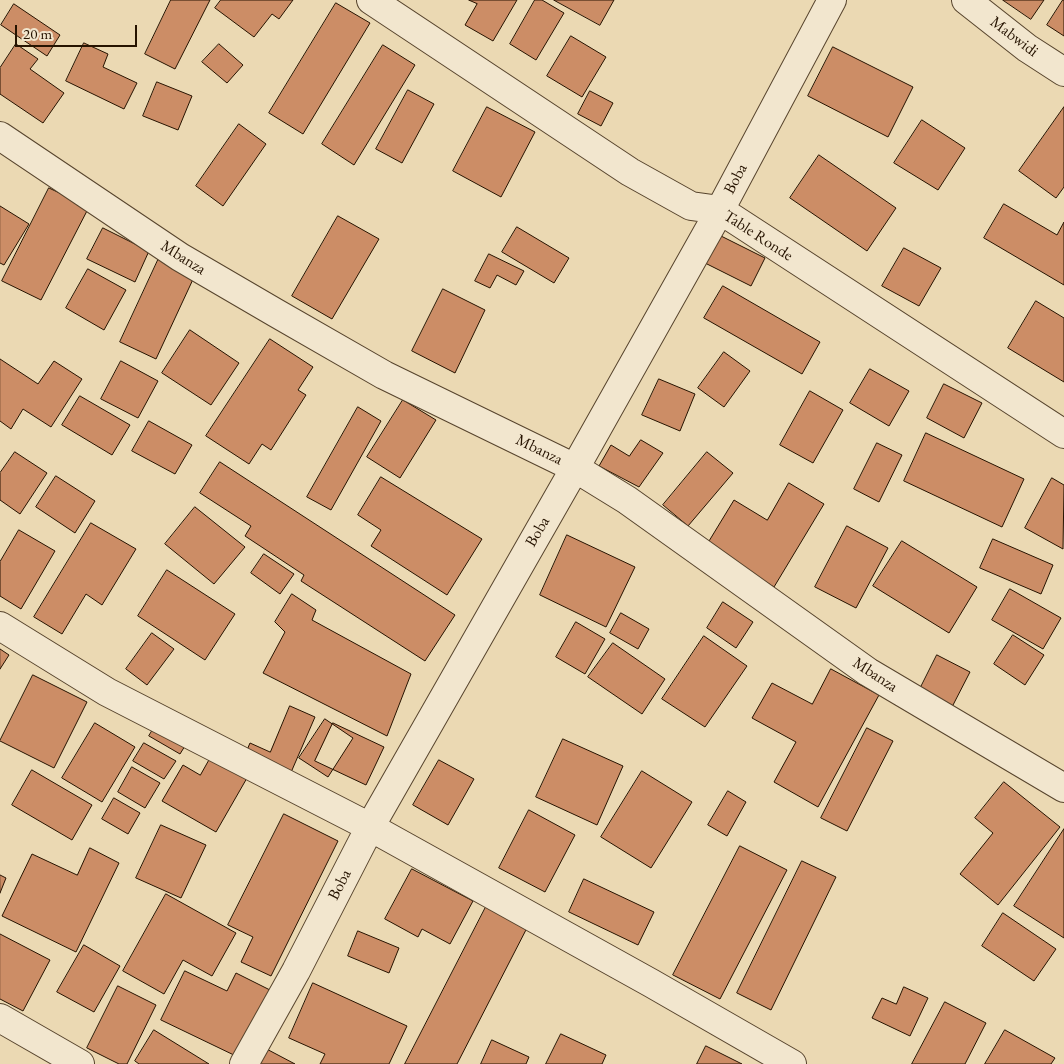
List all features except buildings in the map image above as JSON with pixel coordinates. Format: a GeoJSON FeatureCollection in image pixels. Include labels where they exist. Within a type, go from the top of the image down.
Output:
{"type":"FeatureCollection","features":[{"type":"Feature","properties":{"kind":"street","name":"Table Ronde"},"geometry":{"type":"LineString","coordinates":[[371,0],[630,172],[691,206],[720,210],[1064,434]]}},
{"type":"Feature","properties":{"kind":"street","name":"Boba"},"geometry":{"type":"LineString","coordinates":[[244,1064],[296,971],[370,827],[720,210],[832,0]]}},
{"type":"Feature","properties":{"kind":"street","name":"Mabwidi"},"geometry":{"type":"LineString","coordinates":[[966,0],[1027,48],[1064,72]]}},
{"type":"Feature","properties":{"kind":"street","name":"Mbanza"},"geometry":{"type":"LineString","coordinates":[[0,136],[180,257],[276,313],[384,375],[575,468],[627,500],[868,672],[1064,788]]}},
{"type":"Feature","properties":{"kind":"street"},"geometry":{"type":"LineString","coordinates":[[0,626],[107,692],[370,827],[651,983],[792,1064]]}},
{"type":"Feature","properties":{"kind":"street"},"geometry":{"type":"LineString","coordinates":[[0,1018],[80,1064]]}}]}
